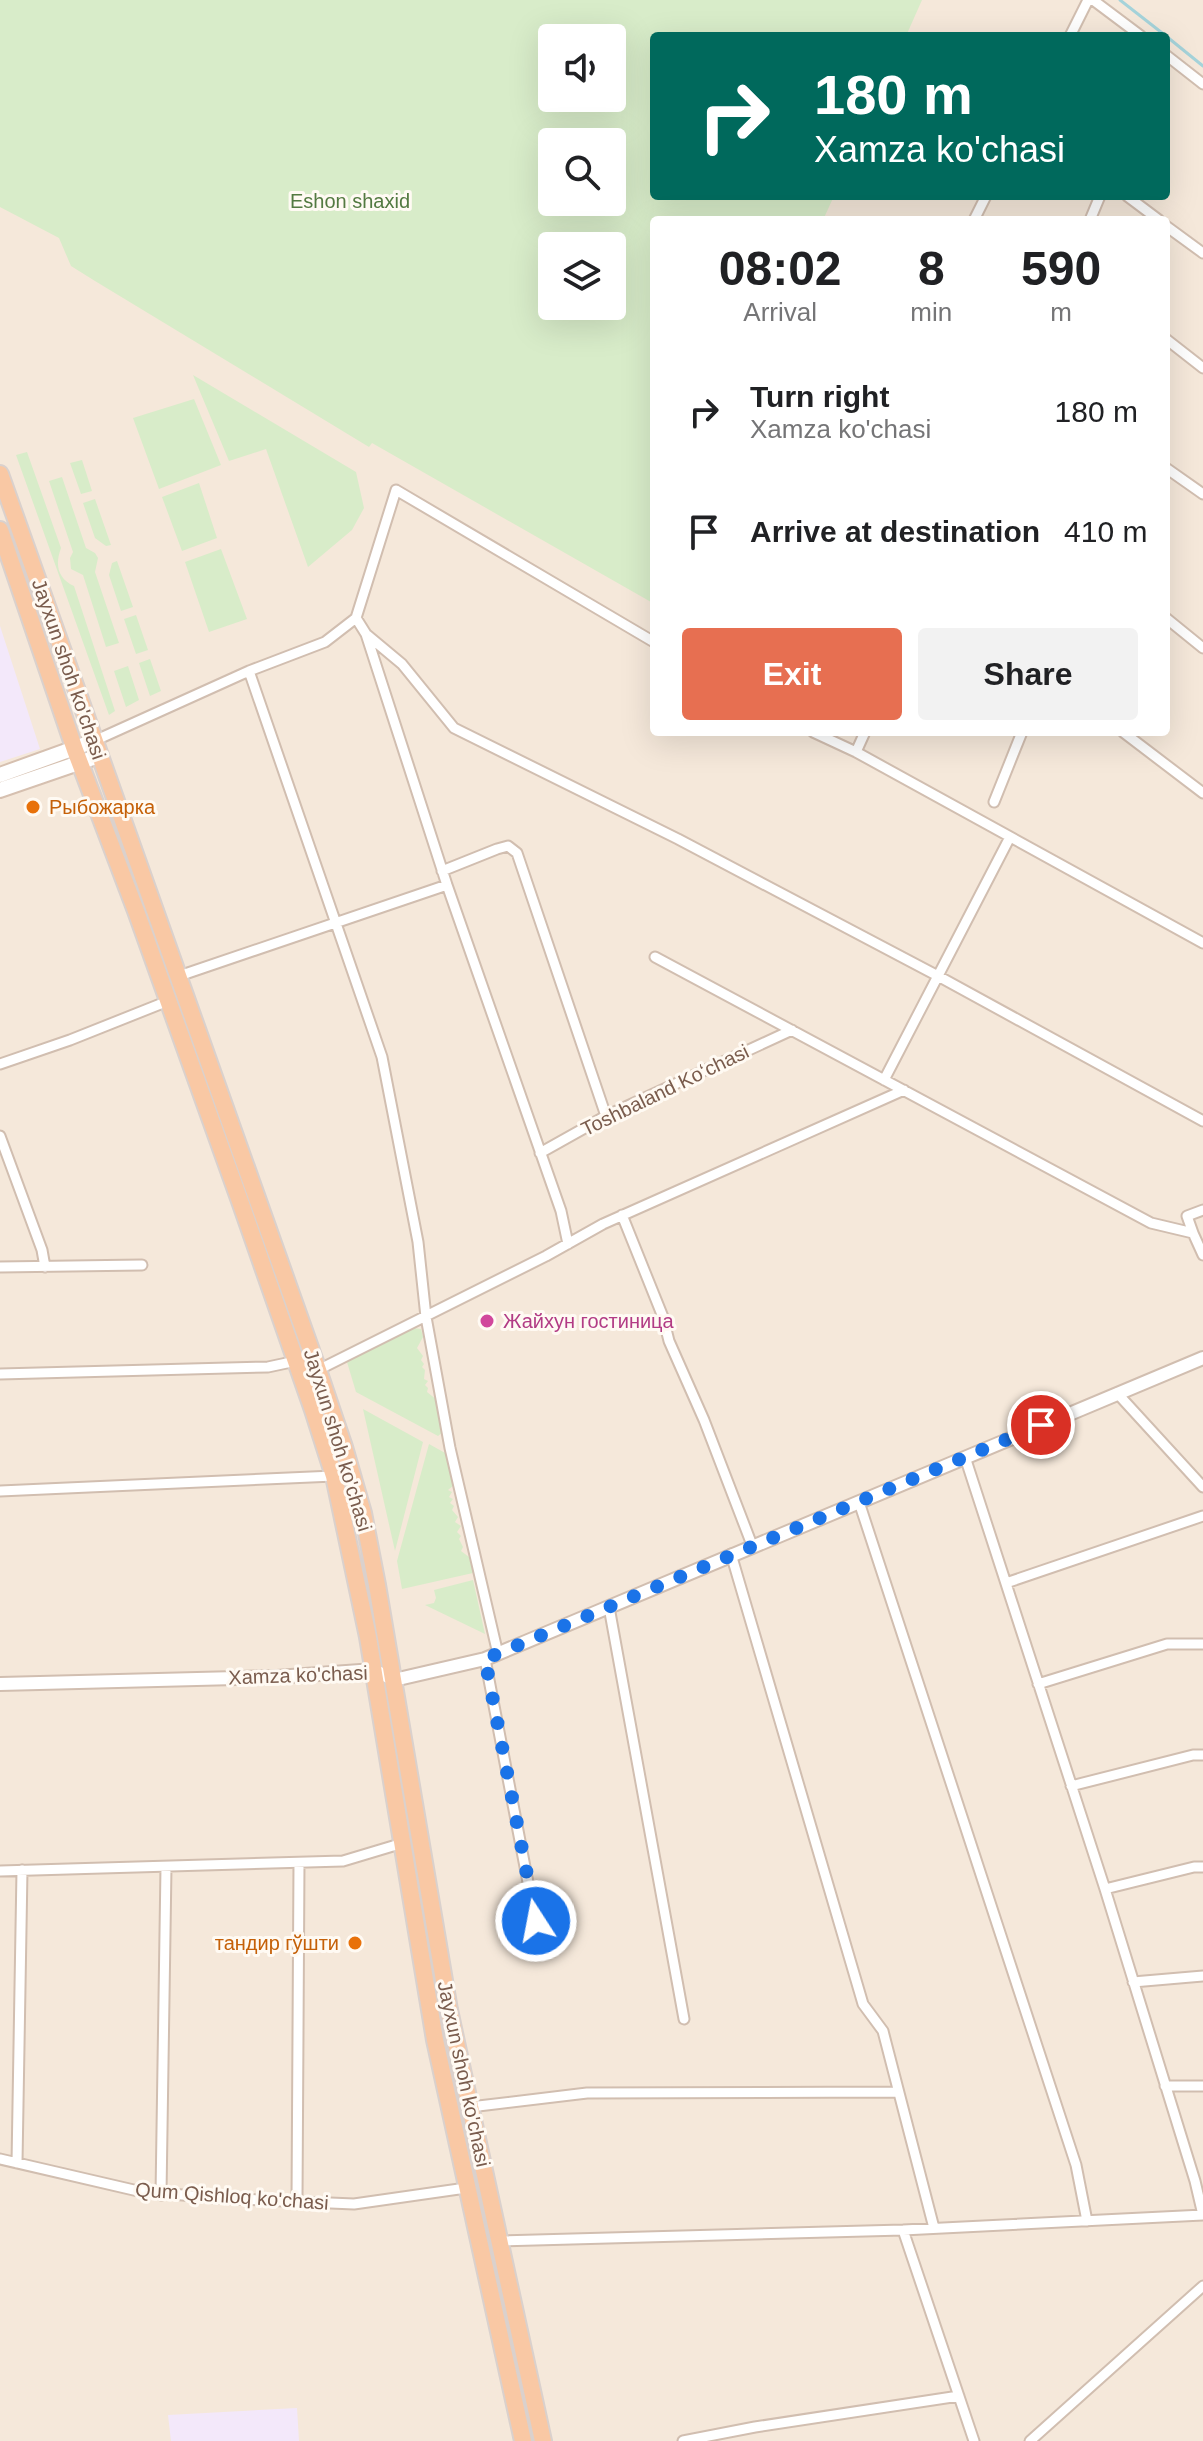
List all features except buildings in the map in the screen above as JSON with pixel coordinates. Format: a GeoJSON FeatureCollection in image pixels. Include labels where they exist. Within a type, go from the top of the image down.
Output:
{"type":"FeatureCollection","features":[{"type":"Feature","properties":{"kind":"highway","name":"Jayxun shoh ko'chasi"},"geometry":{"type":"LineString","coordinates":[[0,474],[318,1370],[363,1513],[449,2010],[543,2441]]}},
{"type":"Feature","properties":{"kind":"highway","name":"Jayxun shoh ko'chasi"},"geometry":{"type":"LineString","coordinates":[[0,530],[296,1361],[334,1476],[374,1670],[435,2040],[523,2441]]}},
{"type":"Feature","properties":{"kind":"highway"},"geometry":{"type":"LineString","coordinates":[[17,581],[36,575]]}},
{"type":"Feature","properties":{"kind":"main road"},"geometry":{"type":"LineString","coordinates":[[0,790],[97,748]]}},
{"type":"Feature","properties":{"kind":"main road"},"geometry":{"type":"LineString","coordinates":[[0,775],[78,756]]}},
{"type":"Feature","properties":{"kind":"street"},"geometry":{"type":"LineString","coordinates":[[1072,32],[1091,0],[1135,32]]}},
{"type":"Feature","properties":{"kind":"street"},"geometry":{"type":"LineString","coordinates":[[1170,58],[1203,84]]}},
{"type":"Feature","properties":{"kind":"street"},"geometry":{"type":"LineString","coordinates":[[1132,200],[1154,216]]}},
{"type":"Feature","properties":{"kind":"street"},"geometry":{"type":"LineString","coordinates":[[1170,229],[1203,253]]}},
{"type":"Feature","properties":{"kind":"street"},"geometry":{"type":"LineString","coordinates":[[1170,342],[1203,368]]}},
{"type":"Feature","properties":{"kind":"street"},"geometry":{"type":"LineString","coordinates":[[1170,471],[1203,494]]}},
{"type":"Feature","properties":{"kind":"street"},"geometry":{"type":"LineString","coordinates":[[97,748],[249,671],[325,642],[356,618],[396,490],[650,640]]}},
{"type":"Feature","properties":{"kind":"street"},"geometry":{"type":"LineString","coordinates":[[356,618],[366,634],[442,871],[561,1211],[568,1244]]}},
{"type":"Feature","properties":{"kind":"street"},"geometry":{"type":"LineString","coordinates":[[1170,621],[1203,648]]}},
{"type":"Feature","properties":{"kind":"street"},"geometry":{"type":"LineString","coordinates":[[366,634],[402,664],[454,728],[678,839],[1203,1121]]}},
{"type":"Feature","properties":{"kind":"street"},"geometry":{"type":"LineString","coordinates":[[249,671],[382,1057],[418,1242],[426,1317],[450,1448],[492,1657],[541,1950]]}},
{"type":"Feature","properties":{"kind":"street"},"geometry":{"type":"LineString","coordinates":[[822,736],[1203,943]]}},
{"type":"Feature","properties":{"kind":"street"},"geometry":{"type":"LineString","coordinates":[[856,752],[863,736]]}},
{"type":"Feature","properties":{"kind":"street"},"geometry":{"type":"LineString","coordinates":[[994,802],[1020,736]]}},
{"type":"Feature","properties":{"kind":"street"},"geometry":{"type":"LineString","coordinates":[[1128,736],[1203,793]]}},
{"type":"Feature","properties":{"kind":"street"},"geometry":{"type":"LineString","coordinates":[[884,1080],[1010,837]]}},
{"type":"Feature","properties":{"kind":"street"},"geometry":{"type":"LineString","coordinates":[[442,871],[508,846],[517,853],[606,1116]]}},
{"type":"Feature","properties":{"kind":"street"},"geometry":{"type":"LineString","coordinates":[[179,976],[447,885]]}},
{"type":"Feature","properties":{"kind":"street"},"geometry":{"type":"LineString","coordinates":[[655,957],[1151,1223],[1193,1233]]}},
{"type":"Feature","properties":{"kind":"street"},"geometry":{"type":"LineString","coordinates":[[0,1064],[168,1001]]}},
{"type":"Feature","properties":{"kind":"street","name":"Toshbaland Koʻchasi"},"geometry":{"type":"LineString","coordinates":[[540,1153],[606,1116],[792,1030]]}},
{"type":"Feature","properties":{"kind":"street"},"geometry":{"type":"LineString","coordinates":[[318,1370],[622,1215],[904,1090]]}},
{"type":"Feature","properties":{"kind":"street"},"geometry":{"type":"LineString","coordinates":[[0,1136],[42,1250],[45,1267]]}},
{"type":"Feature","properties":{"kind":"street"},"geometry":{"type":"LineString","coordinates":[[1203,1210],[1187,1216],[1203,1255]]}},
{"type":"Feature","properties":{"kind":"street"},"geometry":{"type":"LineString","coordinates":[[622,1215],[663,1317],[669,1341],[704,1420],[752,1545]]}},
{"type":"Feature","properties":{"kind":"street"},"geometry":{"type":"LineString","coordinates":[[0,1267],[142,1265]]}},
{"type":"Feature","properties":{"kind":"street","name":"Xamza ko'chasi"},"geometry":{"type":"LineString","coordinates":[[0,1684],[277,1677],[374,1670],[394,1680],[492,1657],[752,1545],[1203,1358]]}},
{"type":"Feature","properties":{"kind":"street"},"geometry":{"type":"LineString","coordinates":[[0,1374],[268,1367],[296,1361]]}},
{"type":"Feature","properties":{"kind":"street"},"geometry":{"type":"LineString","coordinates":[[1117,1393],[1203,1487]]}},
{"type":"Feature","properties":{"kind":"street"},"geometry":{"type":"LineString","coordinates":[[479,2246],[500,2241],[903,2230],[1203,2215],[1105,1889],[965,1457]]}},
{"type":"Feature","properties":{"kind":"street"},"geometry":{"type":"LineString","coordinates":[[0,1491],[334,1476]]}},
{"type":"Feature","properties":{"kind":"street"},"geometry":{"type":"LineString","coordinates":[[859,1502],[1076,2165],[1087,2221]]}},
{"type":"Feature","properties":{"kind":"street"},"geometry":{"type":"LineString","coordinates":[[1006,1583],[1203,1516]]}},
{"type":"Feature","properties":{"kind":"street"},"geometry":{"type":"LineString","coordinates":[[731,1554],[863,2004],[883,2031],[934,2228]]}},
{"type":"Feature","properties":{"kind":"street"},"geometry":{"type":"LineString","coordinates":[[609,1607],[684,2019]]}},
{"type":"Feature","properties":{"kind":"street"},"geometry":{"type":"LineString","coordinates":[[1038,1684],[1167,1644],[1203,1644]]}},
{"type":"Feature","properties":{"kind":"street"},"geometry":{"type":"LineString","coordinates":[[1071,1786],[1203,1755]]}},
{"type":"Feature","properties":{"kind":"street"},"geometry":{"type":"LineString","coordinates":[[0,1871],[343,1861],[403,1843]]}},
{"type":"Feature","properties":{"kind":"street"},"geometry":{"type":"LineString","coordinates":[[297,2201],[299,1863]]}},
{"type":"Feature","properties":{"kind":"street"},"geometry":{"type":"LineString","coordinates":[[161,2195],[166,1867]]}},
{"type":"Feature","properties":{"kind":"street"},"geometry":{"type":"LineString","coordinates":[[1105,1889],[1203,1867]]}},
{"type":"Feature","properties":{"kind":"street"},"geometry":{"type":"LineString","coordinates":[[17,2163],[22,1870]]}},
{"type":"Feature","properties":{"kind":"street"},"geometry":{"type":"LineString","coordinates":[[1133,1982],[1203,1976]]}},
{"type":"Feature","properties":{"kind":"street"},"geometry":{"type":"LineString","coordinates":[[1165,2086],[1203,2086]]}},
{"type":"Feature","properties":{"kind":"street"},"geometry":{"type":"LineString","coordinates":[[470,2107],[587,2093],[897,2092]]}},
{"type":"Feature","properties":{"kind":"street","name":"Qum Qishloq ko'chasi"},"geometry":{"type":"LineString","coordinates":[[0,2159],[161,2195],[354,2204],[466,2188]]}},
{"type":"Feature","properties":{"kind":"street"},"geometry":{"type":"LineString","coordinates":[[903,2230],[974,2441]]}},
{"type":"Feature","properties":{"kind":"street"},"geometry":{"type":"LineString","coordinates":[[1030,2441],[1203,2286]]}},
{"type":"Feature","properties":{"kind":"street"},"geometry":{"type":"LineString","coordinates":[[683,2441],[959,2396]]}},
{"type":"Feature","properties":{"kind":"shaded area"},"geometry":{"type":"Polygon","coordinates":[[[0,0],[1203,0],[1203,2441],[0,2441],[0,0]]]}},
{"type":"Feature","properties":{"kind":"shaded area"},"geometry":{"type":"Polygon","coordinates":[[[0,626],[40,749],[0,762],[0,626]]]}},
{"type":"Feature","properties":{"kind":"shaded area"},"geometry":{"type":"Polygon","coordinates":[[[297,2408],[299,2441],[171,2441],[168,2415],[297,2408]]]}},
{"type":"Feature","properties":{"kind":"green space","name":"Eshon shaxid"},"geometry":{"type":"Polygon","coordinates":[[[0,0],[922,0],[908,32],[650,32],[650,200],[832,200],[825,216],[650,216],[650,601],[372,443],[369,447],[71,266],[59,238],[0,207],[0,0]]]}},
{"type":"Feature","properties":{"kind":"green space"},"geometry":{"type":"Polygon","coordinates":[[[193,375],[356,472],[364,508],[352,530],[308,567],[266,449],[229,461],[193,375]]]}},
{"type":"Feature","properties":{"kind":"green space"},"geometry":{"type":"Polygon","coordinates":[[[194,399],[221,465],[159,489],[133,418],[194,399]]]}},
{"type":"Feature","properties":{"kind":"green space"},"geometry":{"type":"Polygon","coordinates":[[[27,452],[61,548],[59,570],[64,579],[74,586],[115,711],[109,715],[16,455],[27,452]]]}},
{"type":"Feature","properties":{"kind":"green space"},"geometry":{"type":"Polygon","coordinates":[[[82,460],[92,491],[81,494],[70,463],[82,460]]]}},
{"type":"Feature","properties":{"kind":"green space"},"geometry":{"type":"Polygon","coordinates":[[[62,477],[86,548],[98,558],[95,572],[119,643],[106,647],[83,575],[71,569],[73,552],[49,481],[62,477]]]}},
{"type":"Feature","properties":{"kind":"green space"},"geometry":{"type":"Polygon","coordinates":[[[199,483],[217,538],[182,551],[162,497],[199,483]]]}},
{"type":"Feature","properties":{"kind":"green space"},"geometry":{"type":"Polygon","coordinates":[[[95,499],[111,545],[106,546],[95,538],[83,503],[95,499]]]}},
{"type":"Feature","properties":{"kind":"green space"},"geometry":{"type":"Polygon","coordinates":[[[221,549],[247,619],[209,632],[185,562],[221,549]]]}},
{"type":"Feature","properties":{"kind":"green space"},"geometry":{"type":"Polygon","coordinates":[[[117,561],[133,607],[121,611],[109,575],[112,563],[117,561]]]}},
{"type":"Feature","properties":{"kind":"green space"},"geometry":{"type":"Polygon","coordinates":[[[136,615],[148,650],[136,654],[124,619],[136,615]]]}},
{"type":"Feature","properties":{"kind":"green space"},"geometry":{"type":"Polygon","coordinates":[[[150,659],[161,691],[150,696],[139,663],[150,659]]]}},
{"type":"Feature","properties":{"kind":"green space"},"geometry":{"type":"Polygon","coordinates":[[[128,666],[139,700],[126,707],[114,671],[128,666]]]}},
{"type":"Feature","properties":{"kind":"green space"},"geometry":{"type":"Polygon","coordinates":[[[413,1328],[421,1329],[423,1337],[417,1348],[423,1356],[421,1360],[424,1379],[428,1381],[425,1385],[427,1392],[437,1400],[444,1431],[438,1436],[356,1392],[347,1362],[413,1328]]]}},
{"type":"Feature","properties":{"kind":"green space"},"geometry":{"type":"Polygon","coordinates":[[[363,1409],[423,1442],[395,1551],[363,1409]]]}},
{"type":"Feature","properties":{"kind":"green space"},"geometry":{"type":"Polygon","coordinates":[[[429,1444],[447,1454],[454,1485],[448,1490],[452,1492],[450,1503],[458,1517],[455,1522],[461,1526],[457,1532],[461,1536],[461,1551],[469,1557],[473,1573],[402,1589],[397,1561],[429,1444]]]}},
{"type":"Feature","properties":{"kind":"green space"},"geometry":{"type":"Polygon","coordinates":[[[473,1580],[485,1634],[425,1605],[434,1603],[434,1590],[473,1580]]]}},
{"type":"Feature","properties":{"kind":"waterway"},"geometry":{"type":"LineString","coordinates":[[1120,0],[1161,32]]}},
{"type":"Feature","properties":{"kind":"waterway"},"geometry":{"type":"LineString","coordinates":[[1170,39],[1203,66]]}},
{"type":"Feature","properties":{"kind":"place","name":"Рыбожарка"},"geometry":{"type":"Point","coordinates":[33,807]}},
{"type":"Feature","properties":{"kind":"place","name":"Жайхун гостиница"},"geometry":{"type":"Point","coordinates":[487,1321]}},
{"type":"Feature","properties":{"kind":"place","name":"тандир гўшти"},"geometry":{"type":"Point","coordinates":[355,1943]}},
{"type":"Feature","properties":{"kind":"route"},"geometry":{"type":"LineString","coordinates":[[536,1921],[485,1659],[1041,1425]]}}]}
